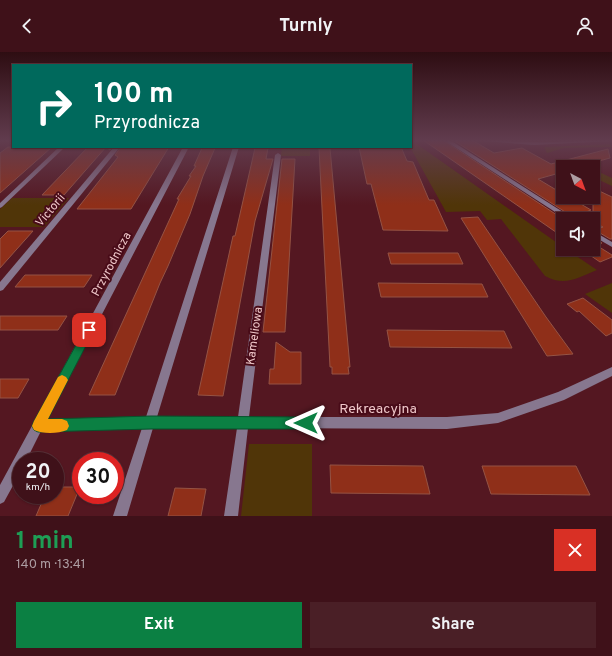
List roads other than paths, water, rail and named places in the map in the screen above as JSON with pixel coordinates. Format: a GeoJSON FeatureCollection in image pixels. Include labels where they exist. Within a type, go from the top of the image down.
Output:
{"type":"FeatureCollection","features":[{"type":"Feature","properties":{"kind":"street"},"geometry":{"type":"LineString","coordinates":[[0,206],[47,162]]}},
{"type":"Feature","properties":{"kind":"street","name":"Victorii"},"geometry":{"type":"LineString","coordinates":[[0,288],[105,162]]}},
{"type":"Feature","properties":{"kind":"street","name":"Przyrodnicza"},"geometry":{"type":"LineString","coordinates":[[0,498],[178,162]]}},
{"type":"Feature","properties":{"kind":"street"},"geometry":{"type":"LineString","coordinates":[[120,516],[151,422],[231,162]]}},
{"type":"Feature","properties":{"kind":"street","name":"Kameliowa"},"geometry":{"type":"LineString","coordinates":[[231,516],[277,162]]}},
{"type":"Feature","properties":{"kind":"street"},"geometry":{"type":"LineString","coordinates":[[480,162],[560,212]]}},
{"type":"Feature","properties":{"kind":"street"},"geometry":{"type":"LineString","coordinates":[[600,237],[612,245]]}},
{"type":"Feature","properties":{"kind":"street","name":"Rekreacyjna"},"geometry":{"type":"LineString","coordinates":[[38,426],[151,422],[447,423],[498,418],[560,396],[612,371]]}}]}
